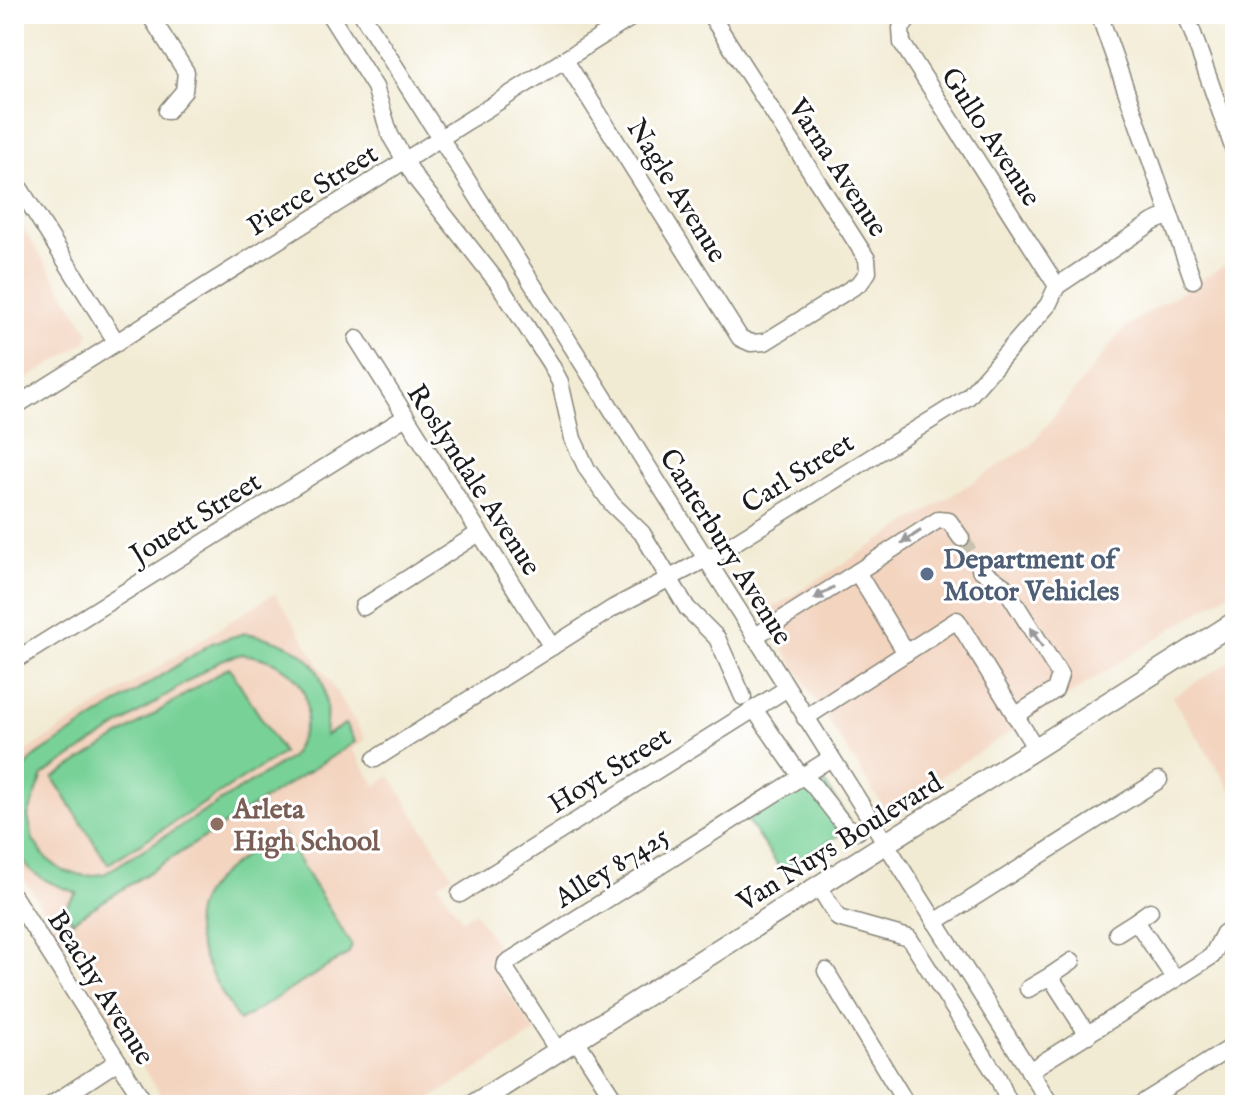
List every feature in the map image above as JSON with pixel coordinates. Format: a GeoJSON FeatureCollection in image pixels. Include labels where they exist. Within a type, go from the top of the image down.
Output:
{"type":"FeatureCollection","features":[{"type":"Feature","properties":{"kind":"main road","name":"Van Nuys Boulevard"},"geometry":{"type":"LineString","coordinates":[[473,1105],[1235,622]]}},
{"type":"Feature","properties":{"kind":"street"},"geometry":{"type":"LineString","coordinates":[[149,14],[186,72],[184,91],[167,111]]}},
{"type":"Feature","properties":{"kind":"street"},"geometry":{"type":"LineString","coordinates":[[329,14],[375,87],[386,126],[406,161],[445,219],[498,283],[550,363],[560,382],[573,439],[587,469],[612,504],[642,533],[687,608],[717,638],[749,703],[797,771],[804,775],[845,826],[858,831]]}},
{"type":"Feature","properties":{"kind":"street","name":"Canterbury Avenue"},"geometry":{"type":"LineString","coordinates":[[362,14],[1051,1105]]}},
{"type":"Feature","properties":{"kind":"street","name":"Pierce Street"},"geometry":{"type":"LineString","coordinates":[[14,407],[637,14]]}},
{"type":"Feature","properties":{"kind":"street","name":"Varna Avenue"},"geometry":{"type":"LineString","coordinates":[[710,14],[867,259],[868,272],[860,283],[765,342],[751,343]]}},
{"type":"Feature","properties":{"kind":"street","name":"Gullo Avenue"},"geometry":{"type":"LineString","coordinates":[[913,14],[901,28],[902,43],[1057,286]]}},
{"type":"Feature","properties":{"kind":"street"},"geometry":{"type":"LineString","coordinates":[[1099,14],[1193,280]]}},
{"type":"Feature","properties":{"kind":"street"},"geometry":{"type":"LineString","coordinates":[[1186,14],[1235,153]]}},
{"type":"Feature","properties":{"kind":"street","name":"Nagle Avenue"},"geometry":{"type":"LineString","coordinates":[[565,60],[740,338],[751,343]]}},
{"type":"Feature","properties":{"kind":"street"},"geometry":{"type":"LineString","coordinates":[[14,179],[117,343]]}},
{"type":"Feature","properties":{"kind":"street","name":"Carl Street"},"geometry":{"type":"LineString","coordinates":[[375,759],[613,608],[705,560],[968,397],[1048,305],[1057,286],[1128,238],[1170,215]]}},
{"type":"Feature","properties":{"kind":"street","name":"Roslyndale Avenue"},"geometry":{"type":"LineString","coordinates":[[357,339],[404,418],[552,647]]}},
{"type":"Feature","properties":{"kind":"street","name":"Jouett Street"},"geometry":{"type":"LineString","coordinates":[[14,661],[404,418]]}},
{"type":"Feature","properties":{"kind":"street"},"geometry":{"type":"LineString","coordinates":[[754,637],[938,520],[949,521],[961,538]]}},
{"type":"Feature","properties":{"kind":"street"},"geometry":{"type":"LineString","coordinates":[[363,607],[479,533]]}},
{"type":"Feature","properties":{"kind":"street"},"geometry":{"type":"LineString","coordinates":[[980,569],[1005,587],[1060,675],[1055,690],[1015,716]]}},
{"type":"Feature","properties":{"kind":"street"},"geometry":{"type":"LineString","coordinates":[[857,572],[906,653]]}},
{"type":"Feature","properties":{"kind":"street"},"geometry":{"type":"LineString","coordinates":[[805,718],[957,620],[1036,749]]}},
{"type":"Feature","properties":{"kind":"street","name":"Hoyt Street"},"geometry":{"type":"LineString","coordinates":[[460,894],[749,703],[786,689]]}},
{"type":"Feature","properties":{"kind":"street","name":"Alley 87425"},"geometry":{"type":"LineString","coordinates":[[558,1051],[505,968],[506,963],[831,758]]}},
{"type":"Feature","properties":{"kind":"street"},"geometry":{"type":"LineString","coordinates":[[935,922],[1159,780]]}},
{"type":"Feature","properties":{"kind":"street"},"geometry":{"type":"LineString","coordinates":[[819,887],[838,918],[909,938],[998,1078],[1010,1105]]}},
{"type":"Feature","properties":{"kind":"street","name":"Beachy Avenue"},"geometry":{"type":"LineString","coordinates":[[14,897],[146,1105]]}},
{"type":"Feature","properties":{"kind":"street"},"geometry":{"type":"LineString","coordinates":[[1117,933],[1143,916],[1175,979]]}},
{"type":"Feature","properties":{"kind":"street"},"geometry":{"type":"LineString","coordinates":[[1029,1071],[1212,956],[1224,933],[1235,927]]}},
{"type":"Feature","properties":{"kind":"street"},"geometry":{"type":"LineString","coordinates":[[1028,989],[1072,961]]}},
{"type":"Feature","properties":{"kind":"street"},"geometry":{"type":"LineString","coordinates":[[826,971],[907,1105]]}},
{"type":"Feature","properties":{"kind":"street"},"geometry":{"type":"LineString","coordinates":[[1050,976],[1088,1035]]}},
{"type":"Feature","properties":{"kind":"street"},"geometry":{"type":"LineString","coordinates":[[576,1040],[618,1105]]}},
{"type":"Feature","properties":{"kind":"street"},"geometry":{"type":"LineString","coordinates":[[1139,1105],[1235,1045]]}},
{"type":"Feature","properties":{"kind":"street"},"geometry":{"type":"LineString","coordinates":[[51,1105],[118,1061]]}},
{"type":"Feature","properties":{"kind":"shaded area"},"geometry":{"type":"Polygon","coordinates":[[[14,214],[89,332],[86,342],[14,388],[14,214]]]}},
{"type":"Feature","properties":{"kind":"shaded area"},"geometry":{"type":"Polygon","coordinates":[[[1235,259],[1235,589],[891,808],[884,808],[762,615],[1030,446],[1125,327],[1235,259]]]}},
{"type":"Feature","properties":{"kind":"shaded area","name":"Arleta High School"},"geometry":{"type":"Polygon","coordinates":[[[275,593],[366,740],[352,749],[376,786],[390,776],[452,875],[438,884],[462,920],[475,912],[501,953],[487,963],[536,1032],[421,1105],[167,1105],[14,863],[14,759],[275,593]]]}},
{"type":"Feature","properties":{"kind":"shaded area"},"geometry":{"type":"Polygon","coordinates":[[[1235,658],[1235,796],[1172,697],[1235,658]]]}},
{"type":"Feature","properties":{"kind":"green space"},"geometry":{"type":"Polygon","coordinates":[[[245,633],[267,638],[301,653],[320,677],[325,693],[325,736],[345,724],[355,742],[72,921],[64,908],[77,893],[38,876],[29,869],[18,850],[14,808],[18,780],[34,757],[212,643],[245,633]],[[242,654],[221,660],[43,775],[28,816],[33,840],[46,858],[63,871],[86,876],[104,874],[290,758],[301,739],[307,704],[303,690],[294,677],[281,666],[242,654]]]}},
{"type":"Feature","properties":{"kind":"green space"},"geometry":{"type":"Polygon","coordinates":[[[229,667],[283,753],[108,864],[53,778],[229,667]]]}},
{"type":"Feature","properties":{"kind":"green space"},"geometry":{"type":"Polygon","coordinates":[[[819,774],[851,824],[846,831],[781,870],[747,820],[773,802],[784,801],[785,794],[819,774]]]}},
{"type":"Feature","properties":{"kind":"green space"},"geometry":{"type":"Polygon","coordinates":[[[281,832],[352,946],[348,954],[239,1021],[204,958],[196,934],[197,913],[205,893],[221,875],[281,832]]]}},
{"type":"Feature","properties":{"kind":"tunnel"},"geometry":{"type":"LineString","coordinates":[[961,538],[980,569]]}},
{"type":"Feature","properties":{"kind":"place","name":"Department of Motor Vehicles"},"geometry":{"type":"Point","coordinates":[927,574]}},
{"type":"Feature","properties":{"kind":"place","name":"Arleta High School"},"geometry":{"type":"Point","coordinates":[217,824]}}]}
